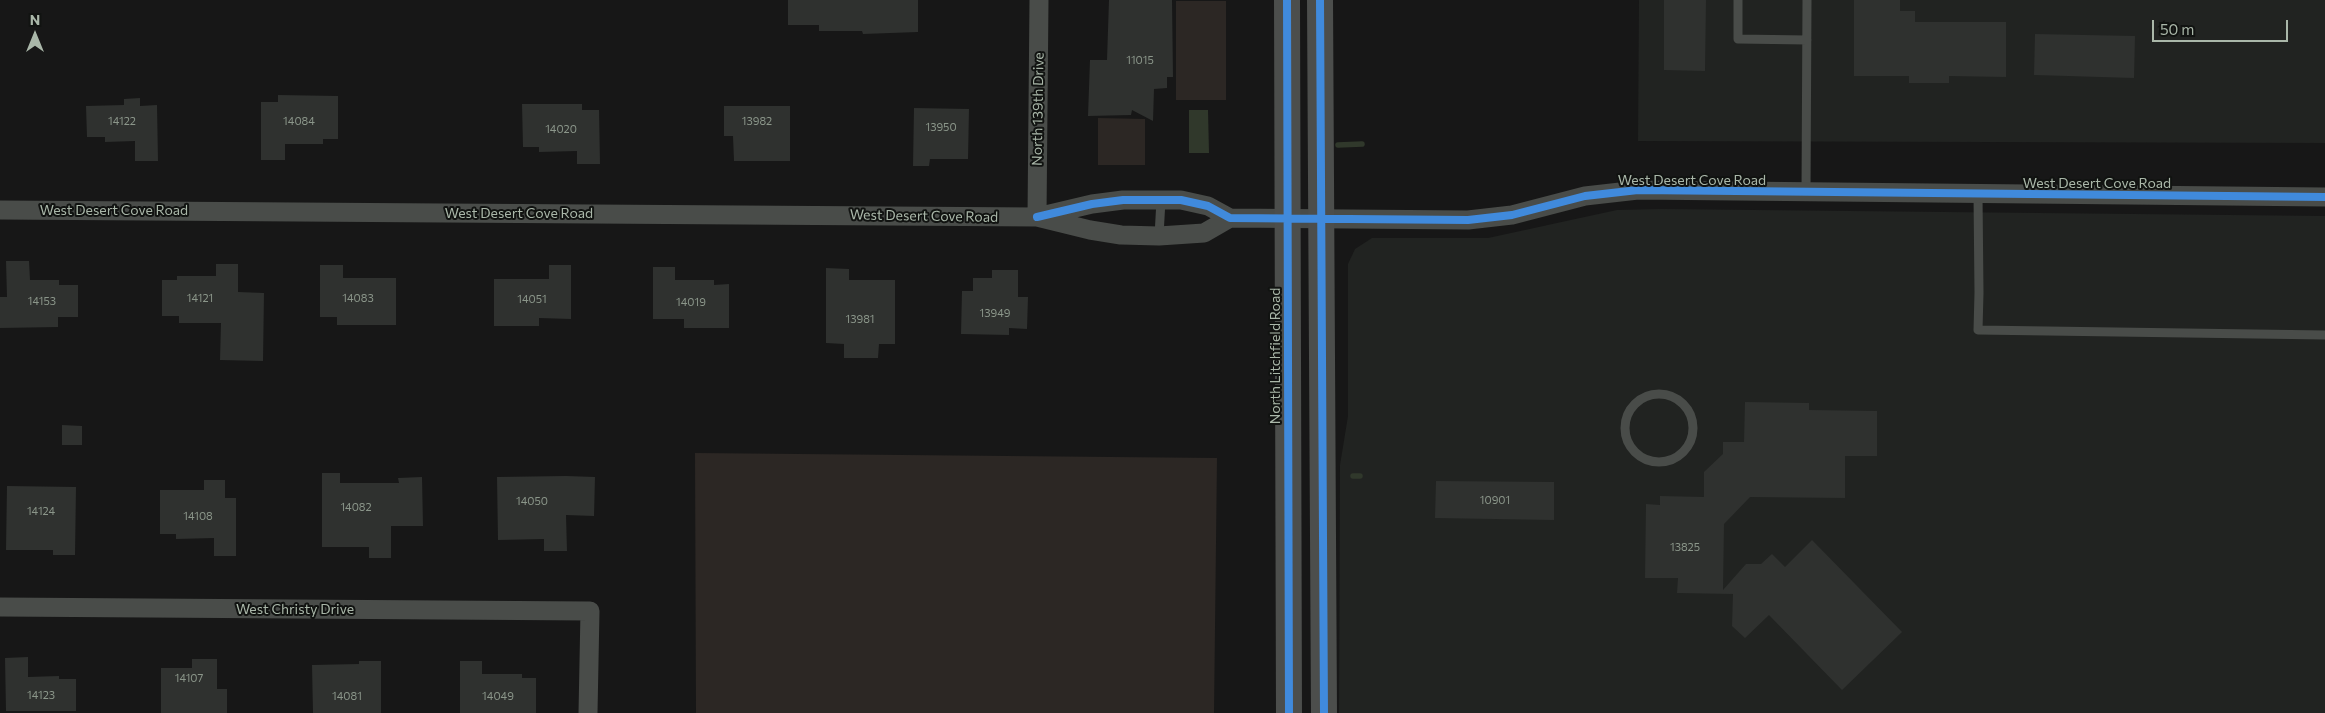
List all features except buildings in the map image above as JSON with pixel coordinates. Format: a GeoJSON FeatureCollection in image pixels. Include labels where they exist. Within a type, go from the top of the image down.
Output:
{"type":"FeatureCollection","features":[{"type":"Feature","properties":{"kind":"main road","name":"North Litchfield Road"},"geometry":{"type":"LineString","coordinates":[[1287,0],[1289,713]]}},
{"type":"Feature","properties":{"kind":"main road"},"geometry":{"type":"LineString","coordinates":[[1320,0],[1324,713]]}},
{"type":"Feature","properties":{"kind":"main road"},"geometry":{"type":"LineString","coordinates":[[1288,500],[1302,519],[1305,586],[1312,596],[1323,602]]}},
{"type":"Feature","properties":{"kind":"street","name":"North 139th Drive"},"geometry":{"type":"LineString","coordinates":[[1038,217],[1040,0]]}},
{"type":"Feature","properties":{"kind":"street","name":"West Desert Cove Road"},"geometry":{"type":"LineString","coordinates":[[1038,217],[1092,204],[1123,200],[1181,200],[1208,206],[1230,218],[1483,218],[1512,215],[1585,196],[1619,191],[2325,197]]}},
{"type":"Feature","properties":{"kind":"street","name":"West Desert Cove Road"},"geometry":{"type":"LineString","coordinates":[[0,210],[1038,217],[1090,230],[1121,235],[1159,236],[1204,233],[1230,218]]}},
{"type":"Feature","properties":{"kind":"street","name":"West Christy Drive"},"geometry":{"type":"LineString","coordinates":[[0,607],[590,611],[588,713]]}},
{"type":"Feature","properties":{"kind":"lane"},"geometry":{"type":"LineString","coordinates":[[1738,0],[1738,39],[1807,40]]}},
{"type":"Feature","properties":{"kind":"lane"},"geometry":{"type":"LineString","coordinates":[[1806,192],[1807,0]]}},
{"type":"Feature","properties":{"kind":"lane"},"geometry":{"type":"LineString","coordinates":[[1978,195],[1978,330],[2325,335]]}},
{"type":"Feature","properties":{"kind":"lane"},"geometry":{"type":"LineString","coordinates":[[1159,236],[1160,200]]}},
{"type":"Feature","properties":{"kind":"lane"},"geometry":{"type":"LineString","coordinates":[[1656,394],[1668,395],[1678,400],[1686,407],[1692,423],[1691,439],[1686,449],[1678,456],[1667,461],[1656,462],[1645,459],[1636,453],[1629,444],[1625,433],[1625,422],[1629,411],[1636,403],[1656,394]]}},
{"type":"Feature","properties":{"kind":"shaded area"},"geometry":{"type":"Polygon","coordinates":[[[1639,0],[2325,0],[2325,143],[1638,141],[1639,0]]]}},
{"type":"Feature","properties":{"kind":"shaded area"},"geometry":{"type":"Polygon","coordinates":[[[1176,1],[1226,1],[1226,100],[1176,100],[1176,1]]]}},
{"type":"Feature","properties":{"kind":"shaded area"},"geometry":{"type":"Polygon","coordinates":[[[1189,110],[1208,110],[1209,153],[1189,153],[1189,110]]]}},
{"type":"Feature","properties":{"kind":"shaded area"},"geometry":{"type":"Polygon","coordinates":[[[1098,118],[1145,119],[1145,165],[1098,165],[1098,118]]]}},
{"type":"Feature","properties":{"kind":"shaded area"},"geometry":{"type":"Polygon","coordinates":[[[1617,210],[2325,216],[2325,713],[1339,713],[1340,465],[1348,416],[1348,264],[1355,249],[1372,238],[1488,238],[1617,210]]]}},
{"type":"Feature","properties":{"kind":"shaded area"},"geometry":{"type":"Polygon","coordinates":[[[695,453],[1217,458],[1214,713],[696,713],[695,453]]]}},
{"type":"Feature","properties":{"kind":"waterway"},"geometry":{"type":"LineString","coordinates":[[1338,145],[1362,144]]}},
{"type":"Feature","properties":{"kind":"waterway"},"geometry":{"type":"LineString","coordinates":[[1353,476],[1360,476]]}},
{"type":"Feature","properties":{"kind":"cycle path"},"geometry":{"type":"LineString","coordinates":[[1287,0],[1289,713]]}},
{"type":"Feature","properties":{"kind":"cycle path"},"geometry":{"type":"LineString","coordinates":[[1320,0],[1324,713]]}},
{"type":"Feature","properties":{"kind":"cycle path"},"geometry":{"type":"LineString","coordinates":[[1037,217],[1092,204],[1123,200],[1181,200],[1208,206],[1230,218],[1468,220],[1512,215],[1585,196],[1638,190],[2325,197]]}}]}
